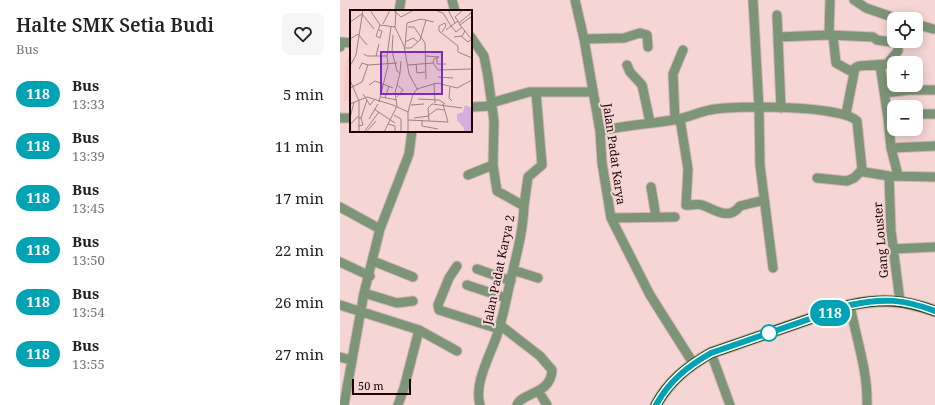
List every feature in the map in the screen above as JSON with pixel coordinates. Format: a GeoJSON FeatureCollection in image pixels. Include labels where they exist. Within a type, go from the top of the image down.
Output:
{"type":"FeatureCollection","features":[{"type":"Feature","properties":{"kind":"highway"},"geometry":{"type":"LineString","coordinates":[[656,405],[661,395],[675,379],[694,363],[711,353],[850,305],[882,299],[900,301],[935,311]]}},
{"type":"Feature","properties":{"kind":"street"},"geometry":{"type":"LineString","coordinates":[[399,10],[401,0]]}},
{"type":"Feature","properties":{"kind":"street"},"geometry":{"type":"LineString","coordinates":[[452,0],[455,10]]}},
{"type":"Feature","properties":{"kind":"street","name":"Jalan Padat Karya"},"geometry":{"type":"LineString","coordinates":[[575,0],[584,39],[600,131],[602,163],[611,218],[650,295],[694,363]]}},
{"type":"Feature","properties":{"kind":"street"},"geometry":{"type":"LineString","coordinates":[[752,0],[759,108],[760,165],[773,268]]}},
{"type":"Feature","properties":{"kind":"street"},"geometry":{"type":"LineString","coordinates":[[830,0],[831,35],[836,64],[854,73]]}},
{"type":"Feature","properties":{"kind":"street"},"geometry":{"type":"LineString","coordinates":[[854,0],[866,8],[887,15]]}},
{"type":"Feature","properties":{"kind":"street"},"geometry":{"type":"LineString","coordinates":[[777,15],[781,108]]}},
{"type":"Feature","properties":{"kind":"street"},"geometry":{"type":"LineString","coordinates":[[923,26],[933,29]]}},
{"type":"Feature","properties":{"kind":"street"},"geometry":{"type":"LineString","coordinates":[[584,39],[624,38],[642,33],[647,34],[648,47]]}},
{"type":"Feature","properties":{"kind":"street"},"geometry":{"type":"LineString","coordinates":[[778,37],[831,35],[873,37],[877,40],[887,41]]}},
{"type":"Feature","properties":{"kind":"street","name":"Jalan Padat Karya 2"},"geometry":{"type":"LineString","coordinates":[[472,38],[484,56],[494,121],[493,165],[497,191],[524,206],[521,237],[500,327],[482,374],[478,399],[480,405]]}},
{"type":"Feature","properties":{"kind":"street"},"geometry":{"type":"LineString","coordinates":[[340,47],[341,42],[350,42]]}},
{"type":"Feature","properties":{"kind":"street"},"geometry":{"type":"LineString","coordinates":[[846,114],[855,68],[859,66],[889,63],[898,52],[899,48]]}},
{"type":"Feature","properties":{"kind":"street"},"geometry":{"type":"LineString","coordinates":[[683,50],[672,76],[677,120],[688,168],[687,206],[701,205],[720,214],[728,214],[737,210],[740,206],[764,200]]}},
{"type":"Feature","properties":{"kind":"street"},"geometry":{"type":"LineString","coordinates":[[628,65],[630,72],[642,85],[650,122]]}},
{"type":"Feature","properties":{"kind":"street"},"geometry":{"type":"LineString","coordinates":[[880,65],[887,101]]}},
{"type":"Feature","properties":{"kind":"street"},"geometry":{"type":"LineString","coordinates":[[885,93],[909,90],[935,90]]}},
{"type":"Feature","properties":{"kind":"street"},"geometry":{"type":"LineString","coordinates":[[524,206],[528,177],[542,165],[536,92]]}},
{"type":"Feature","properties":{"kind":"street"},"geometry":{"type":"LineString","coordinates":[[472,107],[491,105],[520,94],[536,92],[592,92]]}},
{"type":"Feature","properties":{"kind":"street"},"geometry":{"type":"LineString","coordinates":[[600,131],[650,122],[677,120],[711,110],[802,108],[846,114],[854,118],[858,125],[862,170]]}},
{"type":"Feature","properties":{"kind":"street"},"geometry":{"type":"LineString","coordinates":[[923,114],[935,114]]}},
{"type":"Feature","properties":{"kind":"street"},"geometry":{"type":"LineString","coordinates":[[344,405],[364,293],[370,276],[380,229],[409,154],[412,132]]}},
{"type":"Feature","properties":{"kind":"street"},"geometry":{"type":"LineString","coordinates":[[891,136],[891,148],[898,175]]}},
{"type":"Feature","properties":{"kind":"street"},"geometry":{"type":"LineString","coordinates":[[891,148],[935,146]]}},
{"type":"Feature","properties":{"kind":"street"},"geometry":{"type":"LineString","coordinates":[[468,175],[493,165]]}},
{"type":"Feature","properties":{"kind":"street"},"geometry":{"type":"LineString","coordinates":[[862,170],[888,176],[898,175],[935,177]]}},
{"type":"Feature","properties":{"kind":"street"},"geometry":{"type":"LineString","coordinates":[[817,178],[850,180],[862,170]]}},
{"type":"Feature","properties":{"kind":"street","name":"Gang Louster"},"geometry":{"type":"LineString","coordinates":[[888,176],[893,250],[900,301]]}},
{"type":"Feature","properties":{"kind":"street"},"geometry":{"type":"LineString","coordinates":[[651,187],[656,217]]}},
{"type":"Feature","properties":{"kind":"street"},"geometry":{"type":"LineString","coordinates":[[340,207],[380,229]]}},
{"type":"Feature","properties":{"kind":"street"},"geometry":{"type":"LineString","coordinates":[[611,218],[675,217]]}},
{"type":"Feature","properties":{"kind":"street"},"geometry":{"type":"LineString","coordinates":[[893,250],[935,247]]}},
{"type":"Feature","properties":{"kind":"street"},"geometry":{"type":"LineString","coordinates":[[373,261],[413,277]]}},
{"type":"Feature","properties":{"kind":"street"},"geometry":{"type":"LineString","coordinates":[[340,262],[370,276]]}},
{"type":"Feature","properties":{"kind":"street"},"geometry":{"type":"LineString","coordinates":[[457,266],[449,278],[438,305],[440,310],[500,327],[540,356],[551,368],[550,379],[539,392],[522,400],[517,405]]}},
{"type":"Feature","properties":{"kind":"street"},"geometry":{"type":"LineString","coordinates":[[477,270],[511,281]]}},
{"type":"Feature","properties":{"kind":"street"},"geometry":{"type":"LineString","coordinates":[[513,270],[538,278]]}},
{"type":"Feature","properties":{"kind":"street"},"geometry":{"type":"LineString","coordinates":[[467,285],[506,298]]}},
{"type":"Feature","properties":{"kind":"street"},"geometry":{"type":"LineString","coordinates":[[364,293],[397,303],[413,301]]}},
{"type":"Feature","properties":{"kind":"street"},"geometry":{"type":"LineString","coordinates":[[340,305],[361,310],[419,330],[457,351]]}},
{"type":"Feature","properties":{"kind":"street"},"geometry":{"type":"LineString","coordinates":[[850,305],[855,336],[865,366],[867,405]]}},
{"type":"Feature","properties":{"kind":"street"},"geometry":{"type":"LineString","coordinates":[[398,405],[419,330]]}},
{"type":"Feature","properties":{"kind":"street"},"geometry":{"type":"LineString","coordinates":[[711,353],[730,405]]}},
{"type":"Feature","properties":{"kind":"street"},"geometry":{"type":"LineString","coordinates":[[340,357],[351,360]]}},
{"type":"Feature","properties":{"kind":"street"},"geometry":{"type":"LineString","coordinates":[[539,392],[547,405]]}},
{"type":"Feature","properties":{"kind":"shaded area"},"geometry":{"type":"Polygon","coordinates":[[[350,46],[350,101],[344,101],[345,63],[349,54],[350,46]]]}},
{"type":"Feature","properties":{"kind":"bus line","name":"118"},"geometry":{"type":"LineString","coordinates":[[656,405],[661,395],[675,379],[694,363],[711,353],[850,305],[870,300],[882,299],[893,300],[935,311]]}}]}
